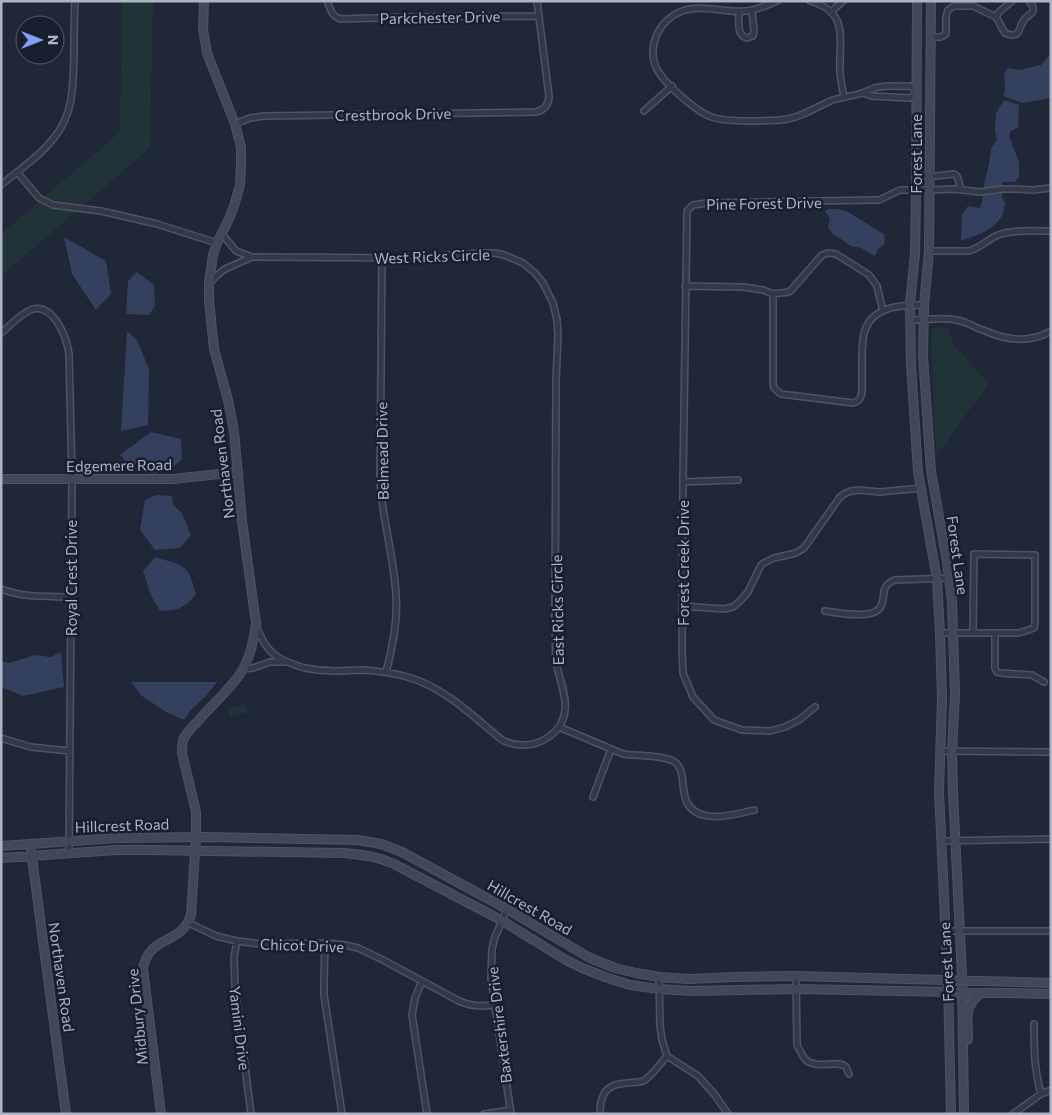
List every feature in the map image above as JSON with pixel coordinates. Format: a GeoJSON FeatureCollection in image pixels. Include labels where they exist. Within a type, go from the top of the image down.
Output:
{"type":"FeatureCollection","features":[{"type":"Feature","properties":{"kind":"main road","name":"Northaven Road"},"geometry":{"type":"LineString","coordinates":[[196,851],[194,803],[182,753],[182,743],[190,729],[233,683],[243,669],[254,637],[256,623],[242,522],[234,431],[214,349],[210,315],[209,283],[213,254],[234,206],[241,176],[241,148],[235,124],[207,53],[203,29],[204,1]]}},
{"type":"Feature","properties":{"kind":"main road","name":"Forest Lane"},"geometry":{"type":"LineString","coordinates":[[918,1],[915,253],[910,305],[911,365],[918,472],[937,579],[940,633],[942,698],[939,792],[948,980],[951,1114]]}},
{"type":"Feature","properties":{"kind":"main road","name":"Forest Lane"},"geometry":{"type":"LineString","coordinates":[[931,1],[929,251],[924,305],[923,356],[931,471],[949,578],[953,633],[955,693],[952,793],[962,981],[964,1114]]}},
{"type":"Feature","properties":{"kind":"main road"},"geometry":{"type":"LineString","coordinates":[[917,93],[930,94]]}},
{"type":"Feature","properties":{"kind":"main road"},"geometry":{"type":"LineString","coordinates":[[918,472],[931,471]]}},
{"type":"Feature","properties":{"kind":"main road","name":"Edgemere Road"},"geometry":{"type":"LineString","coordinates":[[1,479],[173,479],[238,472]]}},
{"type":"Feature","properties":{"kind":"main road","name":"Hillcrest Road"},"geometry":{"type":"LineString","coordinates":[[1,846],[118,838],[196,837],[358,840],[375,843],[402,852],[590,958],[615,968],[636,973],[690,979],[734,976],[796,976],[1051,983]]}},
{"type":"Feature","properties":{"kind":"main road","name":"Northaven Road"},"geometry":{"type":"LineString","coordinates":[[30,844],[66,1114]]}},
{"type":"Feature","properties":{"kind":"main road","name":"Hillcrest Road"},"geometry":{"type":"LineString","coordinates":[[1,858],[150,850],[344,853],[376,857],[394,864],[501,920],[566,960],[623,983],[658,989],[691,991],[796,989],[1051,994]]}},
{"type":"Feature","properties":{"kind":"main road"},"geometry":{"type":"LineString","coordinates":[[189,923],[193,906],[196,851]]}},
{"type":"Feature","properties":{"kind":"main road","name":"Midbury Drive"},"geometry":{"type":"LineString","coordinates":[[161,1114],[143,968],[144,962],[151,950],[179,933],[189,923]]}},
{"type":"Feature","properties":{"kind":"main road"},"geometry":{"type":"LineString","coordinates":[[963,1061],[968,1045],[969,1006],[981,993]]}},
{"type":"Feature","properties":{"kind":"street"},"geometry":{"type":"LineString","coordinates":[[1,185],[53,140],[68,113],[73,90],[75,1]]}},
{"type":"Feature","properties":{"kind":"street","name":"Parkchester Drive"},"geometry":{"type":"LineString","coordinates":[[327,1],[331,12],[340,19],[408,16],[539,16]]}},
{"type":"Feature","properties":{"kind":"street"},"geometry":{"type":"LineString","coordinates":[[537,1],[539,16]]}},
{"type":"Feature","properties":{"kind":"street"},"geometry":{"type":"LineString","coordinates":[[777,1],[752,10],[695,8],[673,15],[662,26],[655,37],[653,52],[655,64],[660,74],[679,94],[703,113],[710,117],[725,120],[797,118],[844,96],[863,93],[880,87],[910,86],[917,93],[910,98],[872,96],[863,93]]}},
{"type":"Feature","properties":{"kind":"street"},"geometry":{"type":"LineString","coordinates":[[810,1],[821,5],[836,18],[841,38],[840,76],[844,96]]}},
{"type":"Feature","properties":{"kind":"street"},"geometry":{"type":"LineString","coordinates":[[831,12],[843,1]]}},
{"type":"Feature","properties":{"kind":"street"},"geometry":{"type":"LineString","coordinates":[[996,17],[1012,1]]}},
{"type":"Feature","properties":{"kind":"street"},"geometry":{"type":"LineString","coordinates":[[930,38],[941,37],[946,34],[946,13],[954,6],[973,6],[996,17],[1005,33],[1011,35],[1018,33],[1024,21],[1033,10],[1029,1]]}},
{"type":"Feature","properties":{"kind":"street"},"geometry":{"type":"LineString","coordinates":[[739,11],[740,33],[742,37],[747,38],[752,36],[754,32],[752,10]]}},
{"type":"Feature","properties":{"kind":"street","name":"Crestbrook Drive"},"geometry":{"type":"LineString","coordinates":[[235,124],[250,118],[264,116],[536,112],[544,109],[548,103],[549,96],[539,16]]}},
{"type":"Feature","properties":{"kind":"street"},"geometry":{"type":"LineString","coordinates":[[644,111],[672,86]]}},
{"type":"Feature","properties":{"kind":"street"},"geometry":{"type":"LineString","coordinates":[[17,172],[39,198],[53,205],[86,208],[110,213],[157,224],[217,243]]}},
{"type":"Feature","properties":{"kind":"street"},"geometry":{"type":"LineString","coordinates":[[916,175],[954,174],[957,176],[961,189]]}},
{"type":"Feature","properties":{"kind":"street"},"geometry":{"type":"LineString","coordinates":[[916,190],[961,189],[980,192],[1051,188]]}},
{"type":"Feature","properties":{"kind":"street","name":"Pine Forest Drive"},"geometry":{"type":"LineString","coordinates":[[685,286],[686,215],[689,208],[693,205],[708,203],[879,200],[900,190],[916,190]]}},
{"type":"Feature","properties":{"kind":"street"},"geometry":{"type":"LineString","coordinates":[[929,251],[969,251],[1004,232],[1051,231]]}},
{"type":"Feature","properties":{"kind":"street"},"geometry":{"type":"LineString","coordinates":[[222,234],[236,250],[252,258]]}},
{"type":"Feature","properties":{"kind":"street","name":"West Ricks Circle"},"geometry":{"type":"LineString","coordinates":[[209,283],[225,269],[252,258],[431,257],[495,253],[523,263],[535,273],[549,293],[557,320],[556,458]]}},
{"type":"Feature","properties":{"kind":"street"},"geometry":{"type":"LineString","coordinates":[[685,286],[744,287],[763,290],[773,294],[789,292],[819,258],[825,254],[832,253],[839,255],[869,275],[877,286],[883,310]]}},
{"type":"Feature","properties":{"kind":"street","name":"Belmead Drive"},"geometry":{"type":"LineString","coordinates":[[382,258],[380,486],[393,570],[397,615],[393,646],[386,672]]}},
{"type":"Feature","properties":{"kind":"street","name":"Forest Creek Drive"},"geometry":{"type":"LineString","coordinates":[[685,286],[683,673],[693,697],[714,720],[742,730],[770,731],[786,727],[799,720],[815,707]]}},
{"type":"Feature","properties":{"kind":"street"},"geometry":{"type":"LineString","coordinates":[[773,294],[774,388],[781,394],[853,403],[858,402],[861,398],[862,340],[868,322],[883,310],[910,305],[924,305]]}},
{"type":"Feature","properties":{"kind":"street","name":"Royal Crest Drive"},"geometry":{"type":"LineString","coordinates":[[1,333],[26,312],[34,309],[45,310],[60,327],[68,346],[72,479],[69,853]]}},
{"type":"Feature","properties":{"kind":"street"},"geometry":{"type":"LineString","coordinates":[[910,320],[956,320],[1003,338],[1019,340],[1034,338],[1051,331]]}},
{"type":"Feature","properties":{"kind":"street","name":"East Ricks Circle"},"geometry":{"type":"LineString","coordinates":[[556,458],[556,661],[565,698],[565,712],[559,727]]}},
{"type":"Feature","properties":{"kind":"street"},"geometry":{"type":"LineString","coordinates":[[683,482],[738,480]]}},
{"type":"Feature","properties":{"kind":"street"},"geometry":{"type":"LineString","coordinates":[[682,606],[724,609],[733,607],[748,592],[762,564],[774,558],[796,553],[804,548],[840,497],[851,491],[880,492],[920,488]]}},
{"type":"Feature","properties":{"kind":"street"},"geometry":{"type":"LineString","coordinates":[[940,633],[1023,632],[1034,628],[1035,555],[974,554],[973,632]]}},
{"type":"Feature","properties":{"kind":"street"},"geometry":{"type":"LineString","coordinates":[[825,611],[868,615],[881,607],[886,586],[889,582],[895,580],[949,578]]}},
{"type":"Feature","properties":{"kind":"street"},"geometry":{"type":"LineString","coordinates":[[1,589],[14,594],[28,596],[72,596]]}},
{"type":"Feature","properties":{"kind":"street"},"geometry":{"type":"LineString","coordinates":[[256,623],[265,644],[271,652],[284,662]]}},
{"type":"Feature","properties":{"kind":"street"},"geometry":{"type":"LineString","coordinates":[[995,633],[995,668],[997,672],[1032,675],[1044,682]]}},
{"type":"Feature","properties":{"kind":"street"},"geometry":{"type":"LineString","coordinates":[[243,669],[253,668],[270,662],[284,662],[310,669],[333,671],[368,670],[412,678],[448,696],[502,740],[511,744],[521,745],[544,740],[559,727],[623,754],[673,761],[678,765],[683,778],[685,800],[693,811],[698,814],[727,816],[754,810]]}},
{"type":"Feature","properties":{"kind":"street"},"geometry":{"type":"LineString","coordinates":[[1,738],[31,747],[70,751]]}},
{"type":"Feature","properties":{"kind":"street"},"geometry":{"type":"LineString","coordinates":[[593,797],[612,749]]}},
{"type":"Feature","properties":{"kind":"street"},"geometry":{"type":"LineString","coordinates":[[940,751],[1048,752]]}},
{"type":"Feature","properties":{"kind":"street"},"geometry":{"type":"LineString","coordinates":[[942,841],[1051,838]]}},
{"type":"Feature","properties":{"kind":"street","name":"Baxtershire Drive"},"geometry":{"type":"LineString","coordinates":[[506,909],[492,949],[491,978],[510,1112]]}},
{"type":"Feature","properties":{"kind":"street","name":"Chicot Drive"},"geometry":{"type":"LineString","coordinates":[[189,923],[216,936],[237,941],[261,944],[325,943],[345,945],[363,950],[470,1006],[495,1004]]}},
{"type":"Feature","properties":{"kind":"street"},"geometry":{"type":"LineString","coordinates":[[946,931],[1051,931]]}},
{"type":"Feature","properties":{"kind":"street","name":"Yamini Drive"},"geometry":{"type":"LineString","coordinates":[[237,941],[234,957],[235,988],[251,1114]]}},
{"type":"Feature","properties":{"kind":"street"},"geometry":{"type":"LineString","coordinates":[[325,943],[324,995],[342,1114]]}},
{"type":"Feature","properties":{"kind":"street"},"geometry":{"type":"LineString","coordinates":[[796,976],[798,1045],[801,1054],[811,1063],[825,1065],[841,1064],[846,1067],[849,1074]]}},
{"type":"Feature","properties":{"kind":"street"},"geometry":{"type":"LineString","coordinates":[[659,977],[660,1026],[667,1056],[698,1076],[715,1095],[728,1114]]}},
{"type":"Feature","properties":{"kind":"street"},"geometry":{"type":"LineString","coordinates":[[422,981],[415,998],[412,1015],[427,1114]]}},
{"type":"Feature","properties":{"kind":"street"},"geometry":{"type":"LineString","coordinates":[[1034,1024],[1036,1076],[1041,1094]]}},
{"type":"Feature","properties":{"kind":"street"},"geometry":{"type":"LineString","coordinates":[[600,1114],[600,1104],[604,1092],[617,1084],[644,1081],[667,1056]]}},
{"type":"Feature","properties":{"kind":"street"},"geometry":{"type":"LineString","coordinates":[[1014,1114],[1041,1094],[1051,1090]]}},
{"type":"Feature","properties":{"kind":"street"},"geometry":{"type":"LineString","coordinates":[[484,1114],[510,1112]]}},
{"type":"Feature","properties":{"kind":"shaded area"},"geometry":{"type":"Polygon","coordinates":[[[122,1],[153,1],[150,148],[1,276],[1,234],[120,132],[122,1]]]}},
{"type":"Feature","properties":{"kind":"shaded area"},"geometry":{"type":"Polygon","coordinates":[[[931,328],[948,328],[953,344],[989,383],[937,455],[933,402],[931,328]]]}},
{"type":"Feature","properties":{"kind":"shaded area"},"geometry":{"type":"Polygon","coordinates":[[[246,704],[248,712],[230,717],[228,709],[246,704]]]}},
{"type":"Feature","properties":{"kind":"water"},"geometry":{"type":"Polygon","coordinates":[[[1051,54],[1051,98],[1022,103],[1003,96],[1005,91],[1004,75],[1007,68],[1019,70],[1041,65],[1051,54]]]}},
{"type":"Feature","properties":{"kind":"water"},"geometry":{"type":"Polygon","coordinates":[[[1004,100],[1019,105],[1018,128],[1011,131],[1009,136],[1019,162],[1019,177],[1015,182],[1002,182],[1002,197],[1005,203],[1003,212],[995,225],[984,232],[961,241],[962,215],[968,206],[980,208],[982,202],[991,149],[997,139],[995,131],[996,113],[1004,100]]]}},
{"type":"Feature","properties":{"kind":"water"},"geometry":{"type":"Polygon","coordinates":[[[828,209],[848,212],[884,234],[884,243],[878,249],[875,256],[861,248],[851,246],[832,233],[828,228],[830,219],[825,211],[828,209]]]}},
{"type":"Feature","properties":{"kind":"water"},"geometry":{"type":"Polygon","coordinates":[[[64,237],[106,261],[111,294],[96,310],[72,274],[64,237]]]}},
{"type":"Feature","properties":{"kind":"water"},"geometry":{"type":"Polygon","coordinates":[[[137,272],[154,285],[155,306],[149,315],[126,314],[128,281],[137,272]]]}},
{"type":"Feature","properties":{"kind":"water"},"geometry":{"type":"Polygon","coordinates":[[[127,331],[137,340],[149,369],[148,425],[121,431],[127,331]]]}},
{"type":"Feature","properties":{"kind":"water"},"geometry":{"type":"Polygon","coordinates":[[[151,432],[181,439],[182,459],[172,468],[153,474],[131,468],[120,455],[151,432]]]}},
{"type":"Feature","properties":{"kind":"water"},"geometry":{"type":"Polygon","coordinates":[[[156,495],[172,496],[173,505],[182,513],[191,535],[180,548],[155,550],[140,530],[145,500],[156,495]]]}},
{"type":"Feature","properties":{"kind":"water"},"geometry":{"type":"Polygon","coordinates":[[[155,557],[179,564],[190,576],[196,594],[184,606],[160,611],[151,596],[143,571],[155,557]]]}},
{"type":"Feature","properties":{"kind":"water"},"geometry":{"type":"Polygon","coordinates":[[[61,652],[64,687],[23,696],[1,687],[1,661],[10,663],[34,655],[51,657],[61,652]]]}},
{"type":"Feature","properties":{"kind":"water"},"geometry":{"type":"Polygon","coordinates":[[[131,682],[217,682],[184,720],[166,712],[142,696],[131,682]]]}}]}
